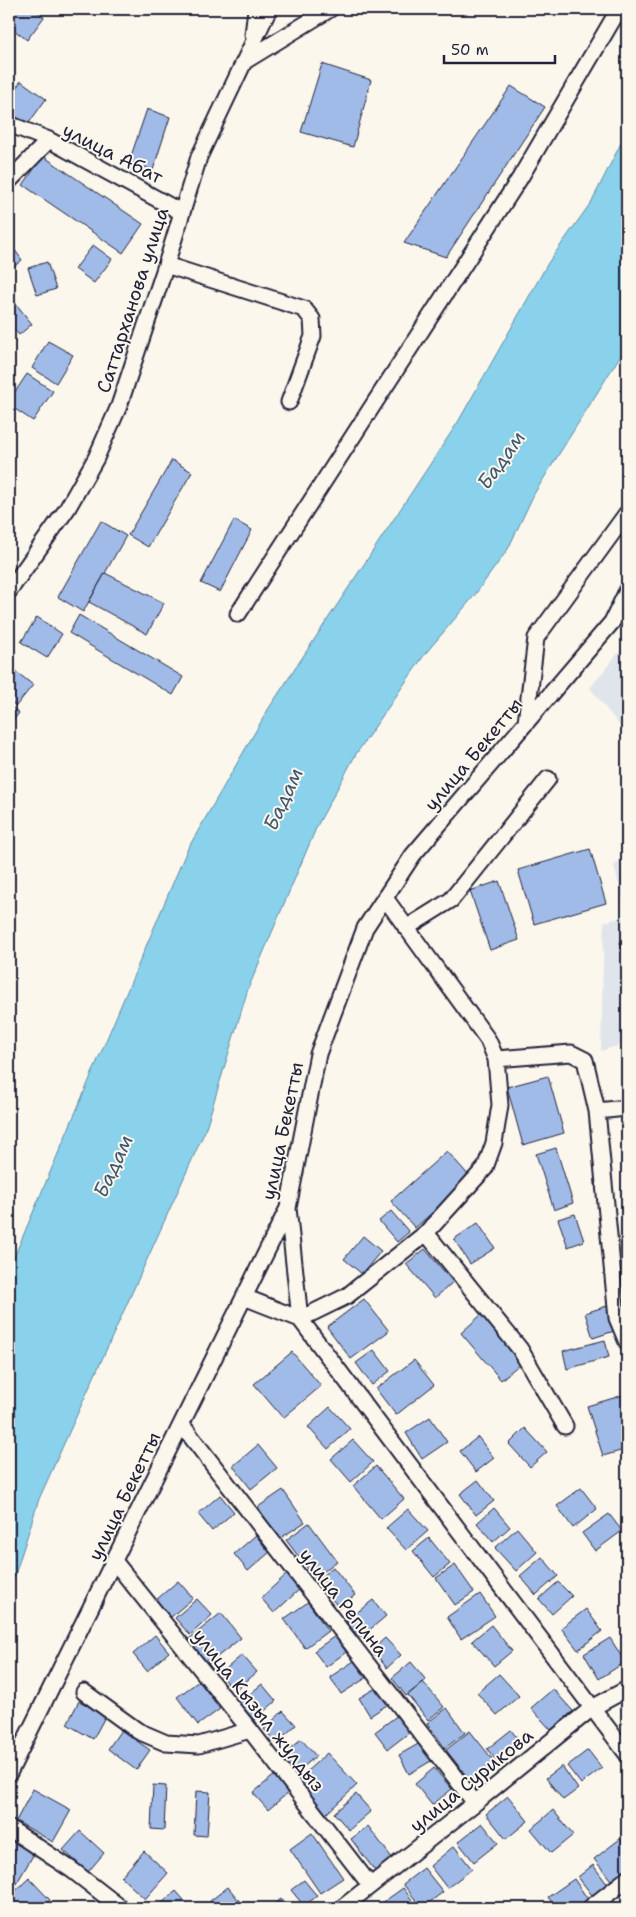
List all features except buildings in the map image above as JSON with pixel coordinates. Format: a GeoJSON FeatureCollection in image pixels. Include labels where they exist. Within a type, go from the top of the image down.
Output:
{"type":"FeatureCollection","features":[{"type":"Feature","properties":{"kind":"street"},"geometry":{"type":"LineString","coordinates":[[248,54],[256,9]]}},
{"type":"Feature","properties":{"kind":"street","name":"Саттарханова улица"},"geometry":{"type":"LineString","coordinates":[[9,592],[67,509],[96,458],[119,406],[166,265],[199,157],[269,9]]}},
{"type":"Feature","properties":{"kind":"street"},"geometry":{"type":"LineString","coordinates":[[248,54],[330,9]]}},
{"type":"Feature","properties":{"kind":"street"},"geometry":{"type":"LineString","coordinates":[[238,614],[520,178],[619,9]]}},
{"type":"Feature","properties":{"kind":"street"},"geometry":{"type":"LineString","coordinates":[[9,124],[49,140]]}},
{"type":"Feature","properties":{"kind":"street","name":"улица Абат"},"geometry":{"type":"LineString","coordinates":[[9,181],[49,140],[181,212]]}},
{"type":"Feature","properties":{"kind":"street"},"geometry":{"type":"LineString","coordinates":[[166,265],[304,309],[312,319],[313,336],[289,402]]}},
{"type":"Feature","properties":{"kind":"street"},"geometry":{"type":"LineString","coordinates":[[526,723],[536,638],[627,513]]}},
{"type":"Feature","properties":{"kind":"street","name":"улица Бекетты"},"geometry":{"type":"LineString","coordinates":[[9,1774],[288,1208],[318,1054],[365,928],[413,856],[612,622],[627,591]]}},
{"type":"Feature","properties":{"kind":"street"},"geometry":{"type":"LineString","coordinates":[[406,928],[451,900],[548,779]]}},
{"type":"Feature","properties":{"kind":"street"},"geometry":{"type":"LineString","coordinates":[[300,1320],[347,1296],[426,1234],[485,1168],[494,1143],[500,1105],[496,1059],[488,1040],[384,898]]}},
{"type":"Feature","properties":{"kind":"street"},"geometry":{"type":"LineString","coordinates":[[496,1059],[571,1053],[585,1060],[597,1111],[616,1318],[627,1342]]}},
{"type":"Feature","properties":{"kind":"street"},"geometry":{"type":"LineString","coordinates":[[597,1111],[627,1108]]}},
{"type":"Feature","properties":{"kind":"street"},"geometry":{"type":"LineString","coordinates":[[288,1208],[300,1320]]}},
{"type":"Feature","properties":{"kind":"street"},"geometry":{"type":"LineString","coordinates":[[426,1234],[520,1348],[565,1426]]}},
{"type":"Feature","properties":{"kind":"street"},"geometry":{"type":"LineString","coordinates":[[244,1297],[300,1320],[627,1754]]}},
{"type":"Feature","properties":{"kind":"street","name":"улица Репина"},"geometry":{"type":"LineString","coordinates":[[182,1425],[476,1803]]}},
{"type":"Feature","properties":{"kind":"street","name":"улица Кызыл жулдыз"},"geometry":{"type":"LineString","coordinates":[[114,1561],[250,1730],[370,1885]]}},
{"type":"Feature","properties":{"kind":"street","name":"улица Сурикова"},"geometry":{"type":"LineString","coordinates":[[342,1908],[476,1803],[592,1708],[627,1689]]}},
{"type":"Feature","properties":{"kind":"street"},"geometry":{"type":"LineString","coordinates":[[84,1692],[138,1731],[166,1743],[199,1745],[250,1730]]}},
{"type":"Feature","properties":{"kind":"street"},"geometry":{"type":"LineString","coordinates":[[9,1828],[72,1870],[121,1908]]}},
{"type":"Feature","properties":{"kind":"street"},"geometry":{"type":"LineString","coordinates":[[590,1908],[627,1879]]}},
{"type":"Feature","properties":{"kind":"shaded area"},"geometry":{"type":"Polygon","coordinates":[[[627,642],[627,735],[590,688],[627,642]]]}},
{"type":"Feature","properties":{"kind":"shaded area"},"geometry":{"type":"Polygon","coordinates":[[[627,852],[627,916],[614,866],[627,852]]]}},
{"type":"Feature","properties":{"kind":"shaded area"},"geometry":{"type":"Polygon","coordinates":[[[627,916],[627,1043],[601,1051],[604,922],[627,916]]]}},
{"type":"Feature","properties":{"kind":"water","name":"Бадам"},"geometry":{"type":"Polygon","coordinates":[[[627,131],[627,345],[534,494],[508,549],[474,596],[425,654],[356,754],[317,826],[248,989],[205,1131],[39,1499],[9,1594],[9,1269],[187,850],[269,708],[458,422],[548,263],[592,201],[627,131]]]}}]}
